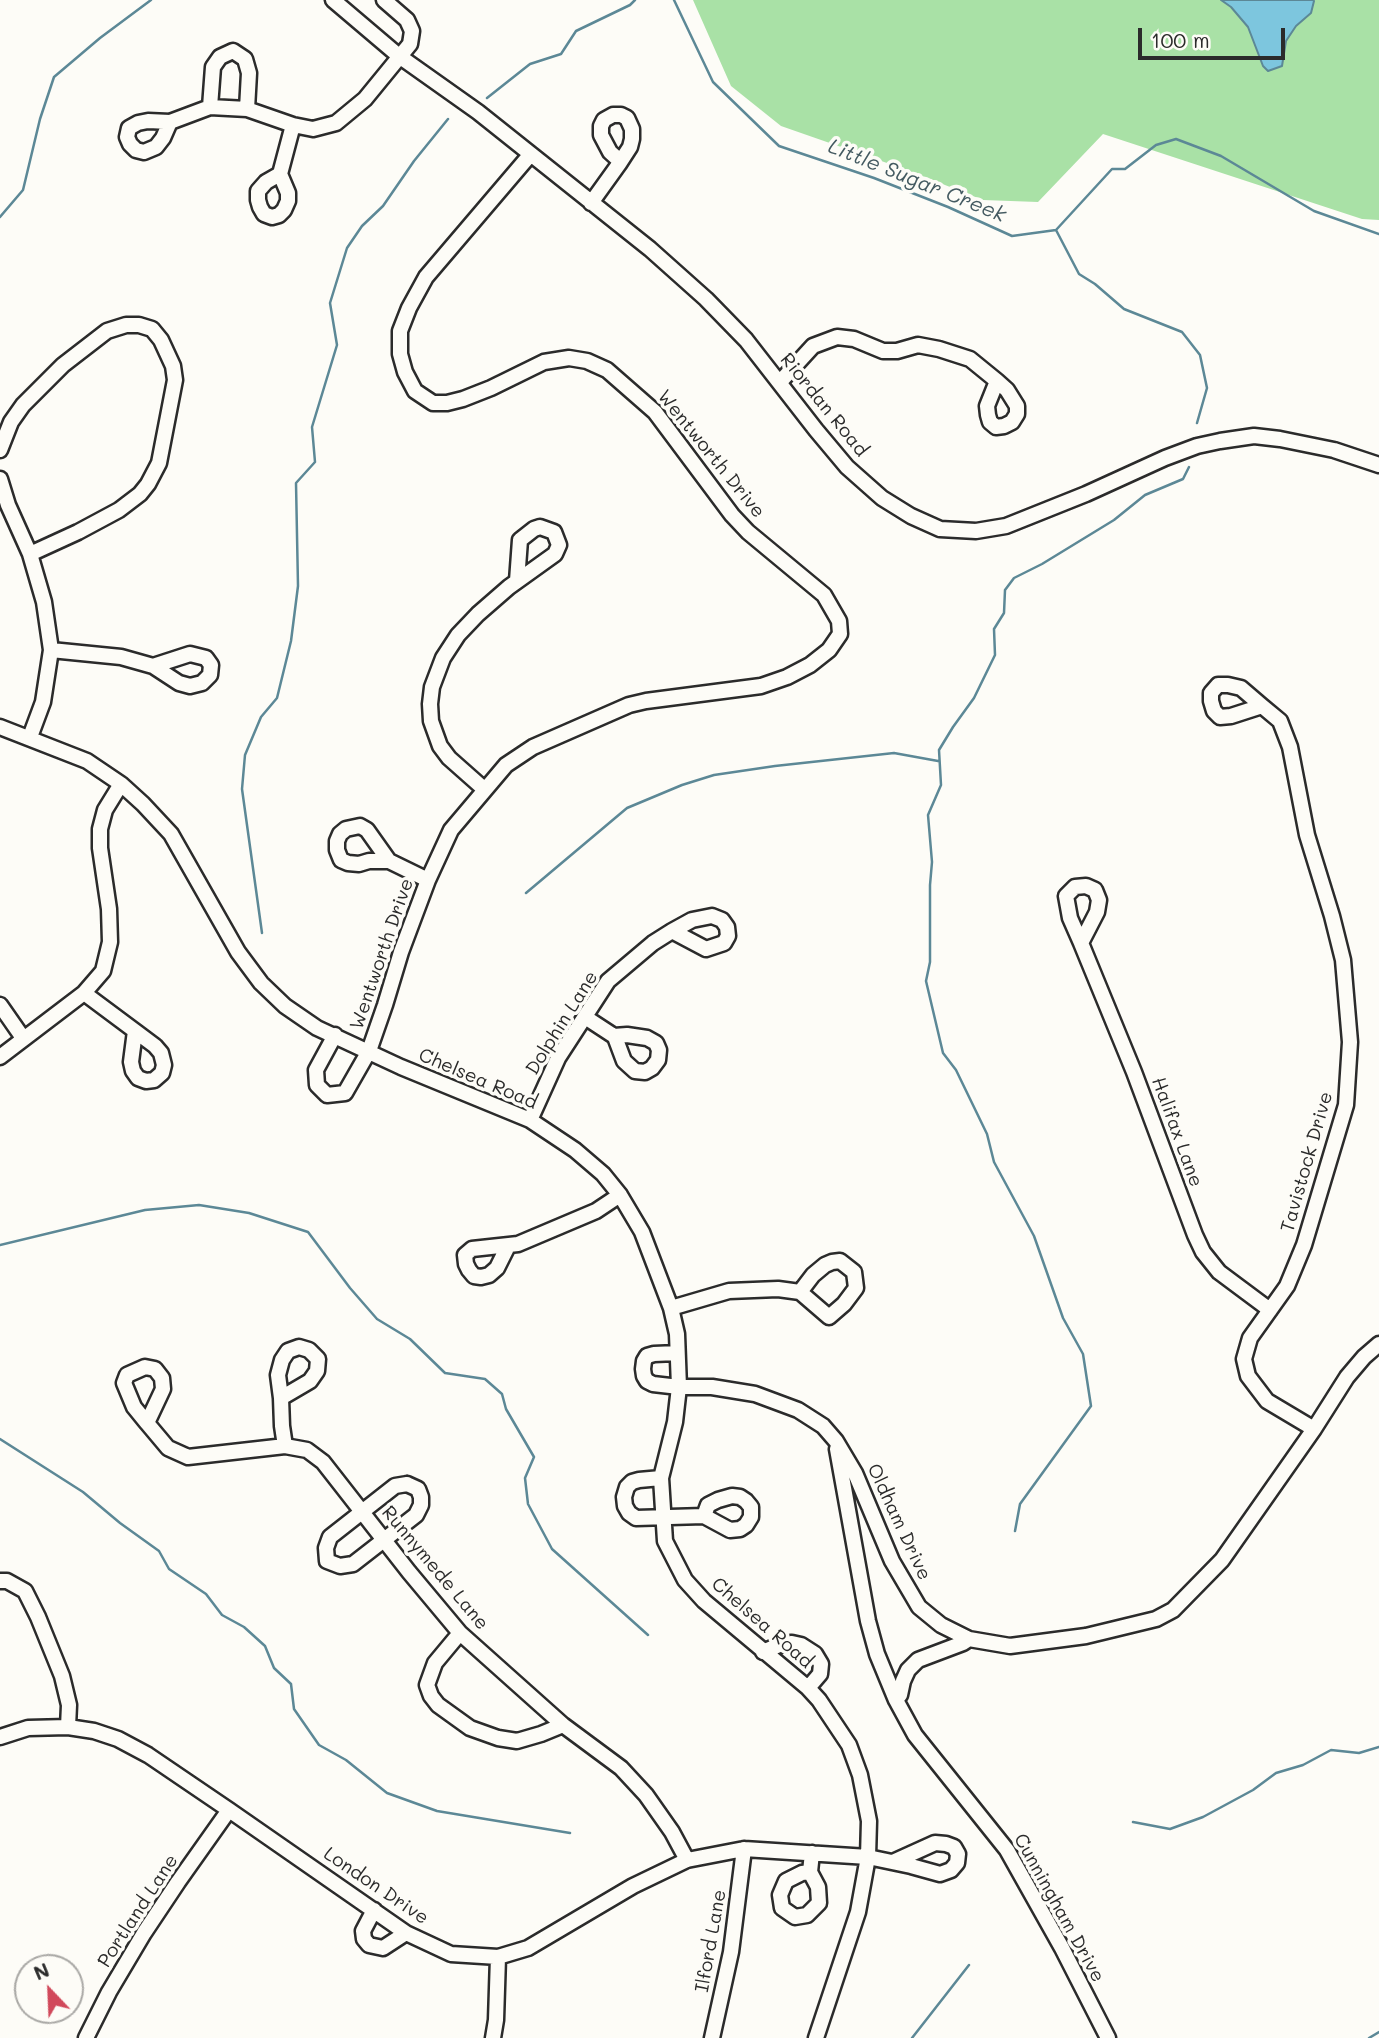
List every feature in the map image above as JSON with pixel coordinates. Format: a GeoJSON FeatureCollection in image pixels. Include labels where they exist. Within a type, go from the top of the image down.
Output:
{"type":"FeatureCollection","features":[{"type":"Feature","properties":{"kind":"street"},"geometry":{"type":"LineString","coordinates":[[170,122],[210,107],[247,109],[313,129],[335,123],[365,99],[410,44],[412,31],[407,20],[384,0]]}},
{"type":"Feature","properties":{"kind":"street","name":"Riordan Road"},"geometry":{"type":"LineString","coordinates":[[337,1],[399,55],[478,112],[650,249],[706,299],[746,340],[848,467],[882,498],[911,516],[940,529],[975,531],[1006,526],[1197,446],[1254,436],[1334,450],[1379,465]]}},
{"type":"Feature","properties":{"kind":"street"},"geometry":{"type":"LineString","coordinates":[[210,107],[213,67],[220,57],[233,51],[245,59],[249,73],[247,109]]}},
{"type":"Feature","properties":{"kind":"street"},"geometry":{"type":"LineString","coordinates":[[280,174],[293,125]]}},
{"type":"Feature","properties":{"kind":"street","name":"Wentworth Drive"},"geometry":{"type":"LineString","coordinates":[[335,1035],[316,1070],[317,1085],[327,1095],[345,1093],[369,1051],[401,952],[428,880],[451,831],[506,765],[533,747],[615,710],[646,701],[761,686],[787,677],[810,665],[829,650],[840,634],[839,621],[824,595],[748,532],[732,515],[655,412],[607,370],[587,361],[569,358],[544,362],[473,396],[447,403],[433,403],[415,391],[405,372],[400,354],[400,331],[409,308],[426,277],[530,155]]}},
{"type":"Feature","properties":{"kind":"street"},"geometry":{"type":"LineString","coordinates":[[591,203],[620,161]]}},
{"type":"Feature","properties":{"kind":"street"},"geometry":{"type":"LineString","coordinates":[[0,450],[11,422],[23,405],[63,365],[107,331],[126,325],[139,325],[152,329],[161,340],[173,366],[175,380],[159,463],[148,484],[140,494],[119,510],[30,554]]}},
{"type":"Feature","properties":{"kind":"street"},"geometry":{"type":"LineString","coordinates":[[780,382],[813,346],[836,337],[854,339],[883,351],[897,351],[918,345],[939,349],[970,359],[997,381]]}},
{"type":"Feature","properties":{"kind":"street"},"geometry":{"type":"LineString","coordinates":[[0,478],[8,505],[30,554],[44,603],[51,650],[43,702],[30,737]]}},
{"type":"Feature","properties":{"kind":"street"},"geometry":{"type":"LineString","coordinates":[[484,789],[449,758],[440,746],[431,721],[432,687],[443,658],[458,635],[516,581]]}},
{"type":"Feature","properties":{"kind":"street"},"geometry":{"type":"LineString","coordinates":[[51,650],[121,657],[153,666]]}},
{"type":"Feature","properties":{"kind":"street","name":"Tavistock Drive"},"geometry":{"type":"LineString","coordinates":[[1262,706],[1280,721],[1290,747],[1307,835],[1343,960],[1350,1042],[1346,1105],[1304,1245],[1287,1286],[1250,1338],[1244,1359],[1248,1376],[1267,1401],[1314,1429]]}},
{"type":"Feature","properties":{"kind":"street","name":"Chelsea Road"},"geometry":{"type":"LineString","coordinates":[[0,727],[87,761],[121,784],[143,804],[171,834],[238,952],[261,983],[285,1006],[317,1028],[469,1096],[530,1120],[575,1150],[603,1174],[620,1195],[642,1232],[671,1308],[677,1334],[679,1387],[675,1422],[661,1478],[665,1541],[685,1580],[704,1601],[808,1688],[849,1745],[860,1775],[869,1821],[868,1857],[858,1912],[816,2038]]}},
{"type":"Feature","properties":{"kind":"street"},"geometry":{"type":"LineString","coordinates":[[0,1057],[84,993],[103,971],[110,942],[100,829],[105,810],[121,784]]}},
{"type":"Feature","properties":{"kind":"street"},"geometry":{"type":"LineString","coordinates":[[389,861],[428,880]]}},
{"type":"Feature","properties":{"kind":"street","name":"Dolphin Lane"},"geometry":{"type":"LineString","coordinates":[[530,1120],[558,1058],[608,981],[653,943],[673,930]]}},
{"type":"Feature","properties":{"kind":"street","name":"Halifax Lane"},"geometry":{"type":"LineString","coordinates":[[1081,943],[1203,1252],[1219,1272],[1269,1310]]}},
{"type":"Feature","properties":{"kind":"street"},"geometry":{"type":"LineString","coordinates":[[84,993],[135,1031]]}},
{"type":"Feature","properties":{"kind":"street"},"geometry":{"type":"LineString","coordinates":[[0,1005],[23,1038]]}},
{"type":"Feature","properties":{"kind":"street"},"geometry":{"type":"LineString","coordinates":[[585,1017],[614,1036]]}},
{"type":"Feature","properties":{"kind":"street"},"geometry":{"type":"LineString","coordinates":[[508,1246],[596,1211],[620,1195]]}},
{"type":"Feature","properties":{"kind":"street"},"geometry":{"type":"LineString","coordinates":[[671,1308],[729,1291],[778,1289],[800,1292],[830,1317],[856,1288],[854,1272],[840,1261],[832,1262],[813,1275],[800,1292]]}},
{"type":"Feature","properties":{"kind":"street","name":"Oldham Drive"},"geometry":{"type":"LineString","coordinates":[[677,1353],[647,1356],[644,1361],[644,1376],[653,1384],[712,1387],[755,1394],[798,1409],[823,1426],[836,1441],[855,1472],[892,1561],[919,1607],[941,1625],[969,1639],[1010,1646],[1076,1638],[1156,1619],[1173,1611],[1222,1560],[1347,1377],[1379,1344]]}},
{"type":"Feature","properties":{"kind":"street"},"geometry":{"type":"LineString","coordinates":[[281,1398],[285,1446]]}},
{"type":"Feature","properties":{"kind":"street","name":"Runnymede Lane"},"geometry":{"type":"LineString","coordinates":[[147,1423],[168,1448],[188,1457],[285,1446],[307,1450],[323,1462],[460,1633],[563,1725],[621,1768],[646,1795],[672,1832],[687,1860]]}},
{"type":"Feature","properties":{"kind":"street","name":"Cunningham Drive"},"geometry":{"type":"LineString","coordinates":[[836,1441],[868,1621],[877,1654],[896,1700],[915,1735],[1007,1850],[1062,1948],[1102,2036]]}},
{"type":"Feature","properties":{"kind":"street"},"geometry":{"type":"LineString","coordinates":[[661,1478],[639,1480],[627,1487],[624,1497],[629,1513],[636,1518],[704,1516]]}},
{"type":"Feature","properties":{"kind":"street"},"geometry":{"type":"LineString","coordinates":[[407,1484],[418,1489],[421,1497],[421,1505],[416,1515],[353,1564],[340,1566],[327,1561],[326,1548],[330,1538],[363,1512],[395,1486],[407,1484]]}},
{"type":"Feature","properties":{"kind":"street"},"geometry":{"type":"LineString","coordinates":[[0,1581],[7,1581],[25,1591],[38,1617],[62,1676],[69,1705],[68,1727]]}},
{"type":"Feature","properties":{"kind":"street"},"geometry":{"type":"LineString","coordinates":[[460,1633],[435,1662],[427,1685],[438,1705],[470,1728],[498,1738],[517,1741],[563,1725]]}},
{"type":"Feature","properties":{"kind":"street"},"geometry":{"type":"LineString","coordinates":[[896,1700],[908,1670],[918,1660],[969,1639]]}},
{"type":"Feature","properties":{"kind":"street"},"geometry":{"type":"LineString","coordinates":[[762,1652],[792,1643],[815,1654],[821,1664],[820,1674],[808,1688]]}},
{"type":"Feature","properties":{"kind":"street","name":"London Drive"},"geometry":{"type":"LineString","coordinates":[[0,1737],[28,1728],[68,1727],[94,1731],[118,1739],[148,1755],[406,1933],[451,1954],[498,1957],[528,1948],[633,1886],[687,1860],[744,1849],[868,1857],[893,1862]]}},
{"type":"Feature","properties":{"kind":"street","name":"Portland Lane"},"geometry":{"type":"LineString","coordinates":[[86,2038],[109,1992],[144,1933],[229,1810]]}},
{"type":"Feature","properties":{"kind":"street","name":"Ilford Lane"},"geometry":{"type":"LineString","coordinates":[[712,2038],[731,1952],[744,1849]]}},
{"type":"Feature","properties":{"kind":"street"},"geometry":{"type":"LineString","coordinates":[[810,1872],[812,1853]]}},
{"type":"Feature","properties":{"kind":"street"},"geometry":{"type":"LineString","coordinates":[[374,1910],[363,1931],[369,1945],[383,1948],[406,1933]]}},
{"type":"Feature","properties":{"kind":"street"},"geometry":{"type":"LineString","coordinates":[[492,2038],[496,2020],[498,1957]]}},
{"type":"Feature","properties":{"kind":"green space"},"geometry":{"type":"Polygon","coordinates":[[[693,0],[1379,0],[1379,220],[1362,219],[1103,134],[1038,202],[983,200],[781,126],[731,86],[693,0]]]}},
{"type":"Feature","properties":{"kind":"water"},"geometry":{"type":"Polygon","coordinates":[[[1221,0],[1314,1],[1311,13],[1296,26],[1286,41],[1282,66],[1268,71],[1263,66],[1248,27],[1231,7],[1221,0]]]}},
{"type":"Feature","properties":{"kind":"waterway"},"geometry":{"type":"LineString","coordinates":[[0,217],[23,190],[40,119],[54,77],[151,0]]}},
{"type":"Feature","properties":{"kind":"waterway"},"geometry":{"type":"LineString","coordinates":[[487,98],[530,64],[561,54],[576,31],[630,5],[635,0]]}},
{"type":"Feature","properties":{"kind":"waterway","name":"Little Sugar Creek"},"geometry":{"type":"LineString","coordinates":[[674,0],[713,82],[779,146],[874,178],[1012,236],[1056,230],[1112,169],[1125,169],[1156,145],[1176,139],[1221,156],[1314,211],[1379,234]]}},
{"type":"Feature","properties":{"kind":"waterway"},"geometry":{"type":"LineString","coordinates":[[262,933],[242,789],[245,755],[261,717],[277,698],[291,641],[298,586],[296,483],[315,462],[312,427],[337,345],[330,303],[347,248],[362,226],[383,206],[448,119]]}},
{"type":"Feature","properties":{"kind":"waterway"},"geometry":{"type":"LineString","coordinates":[[1056,230],[1079,274],[1124,309],[1182,332],[1200,355],[1207,388],[1197,423]]}},
{"type":"Feature","properties":{"kind":"waterway"},"geometry":{"type":"LineString","coordinates":[[1015,1531],[1020,1504],[1091,1406],[1083,1354],[1063,1318],[1034,1236],[994,1162],[987,1134],[956,1070],[943,1053],[926,981],[930,962],[932,862],[928,815],[941,785],[939,750],[974,698],[995,655],[994,629],[1004,613],[1005,590],[1014,578],[1114,520],[1145,495],[1183,479],[1189,467]]}},
{"type":"Feature","properties":{"kind":"waterway"},"geometry":{"type":"LineString","coordinates":[[526,893],[627,808],[682,785],[714,775],[894,753],[938,761]]}},
{"type":"Feature","properties":{"kind":"waterway"},"geometry":{"type":"LineString","coordinates":[[0,1245],[145,1210],[199,1205],[249,1213],[308,1232],[377,1319],[410,1339],[445,1373],[485,1379],[502,1394],[506,1409],[534,1457],[525,1478],[528,1504],[552,1549],[648,1635]]}},
{"type":"Feature","properties":{"kind":"waterway"},"geometry":{"type":"LineString","coordinates":[[0,1439],[83,1492],[159,1551],[169,1569],[206,1594],[222,1615],[244,1627],[265,1646],[274,1668],[291,1684],[294,1709],[319,1745],[346,1760],[387,1793],[437,1811],[570,1833]]}},
{"type":"Feature","properties":{"kind":"waterway"},"geometry":{"type":"LineString","coordinates":[[1133,1822],[1170,1829],[1203,1817],[1253,1790],[1276,1773],[1303,1765],[1331,1750],[1359,1753],[1379,1747]]}},
{"type":"Feature","properties":{"kind":"waterway"},"geometry":{"type":"LineString","coordinates":[[912,2038],[969,1965]]}},
{"type":"Feature","properties":{"kind":"waterway"},"geometry":{"type":"LineString","coordinates":[[1369,2038],[1379,2032]]}}]}
